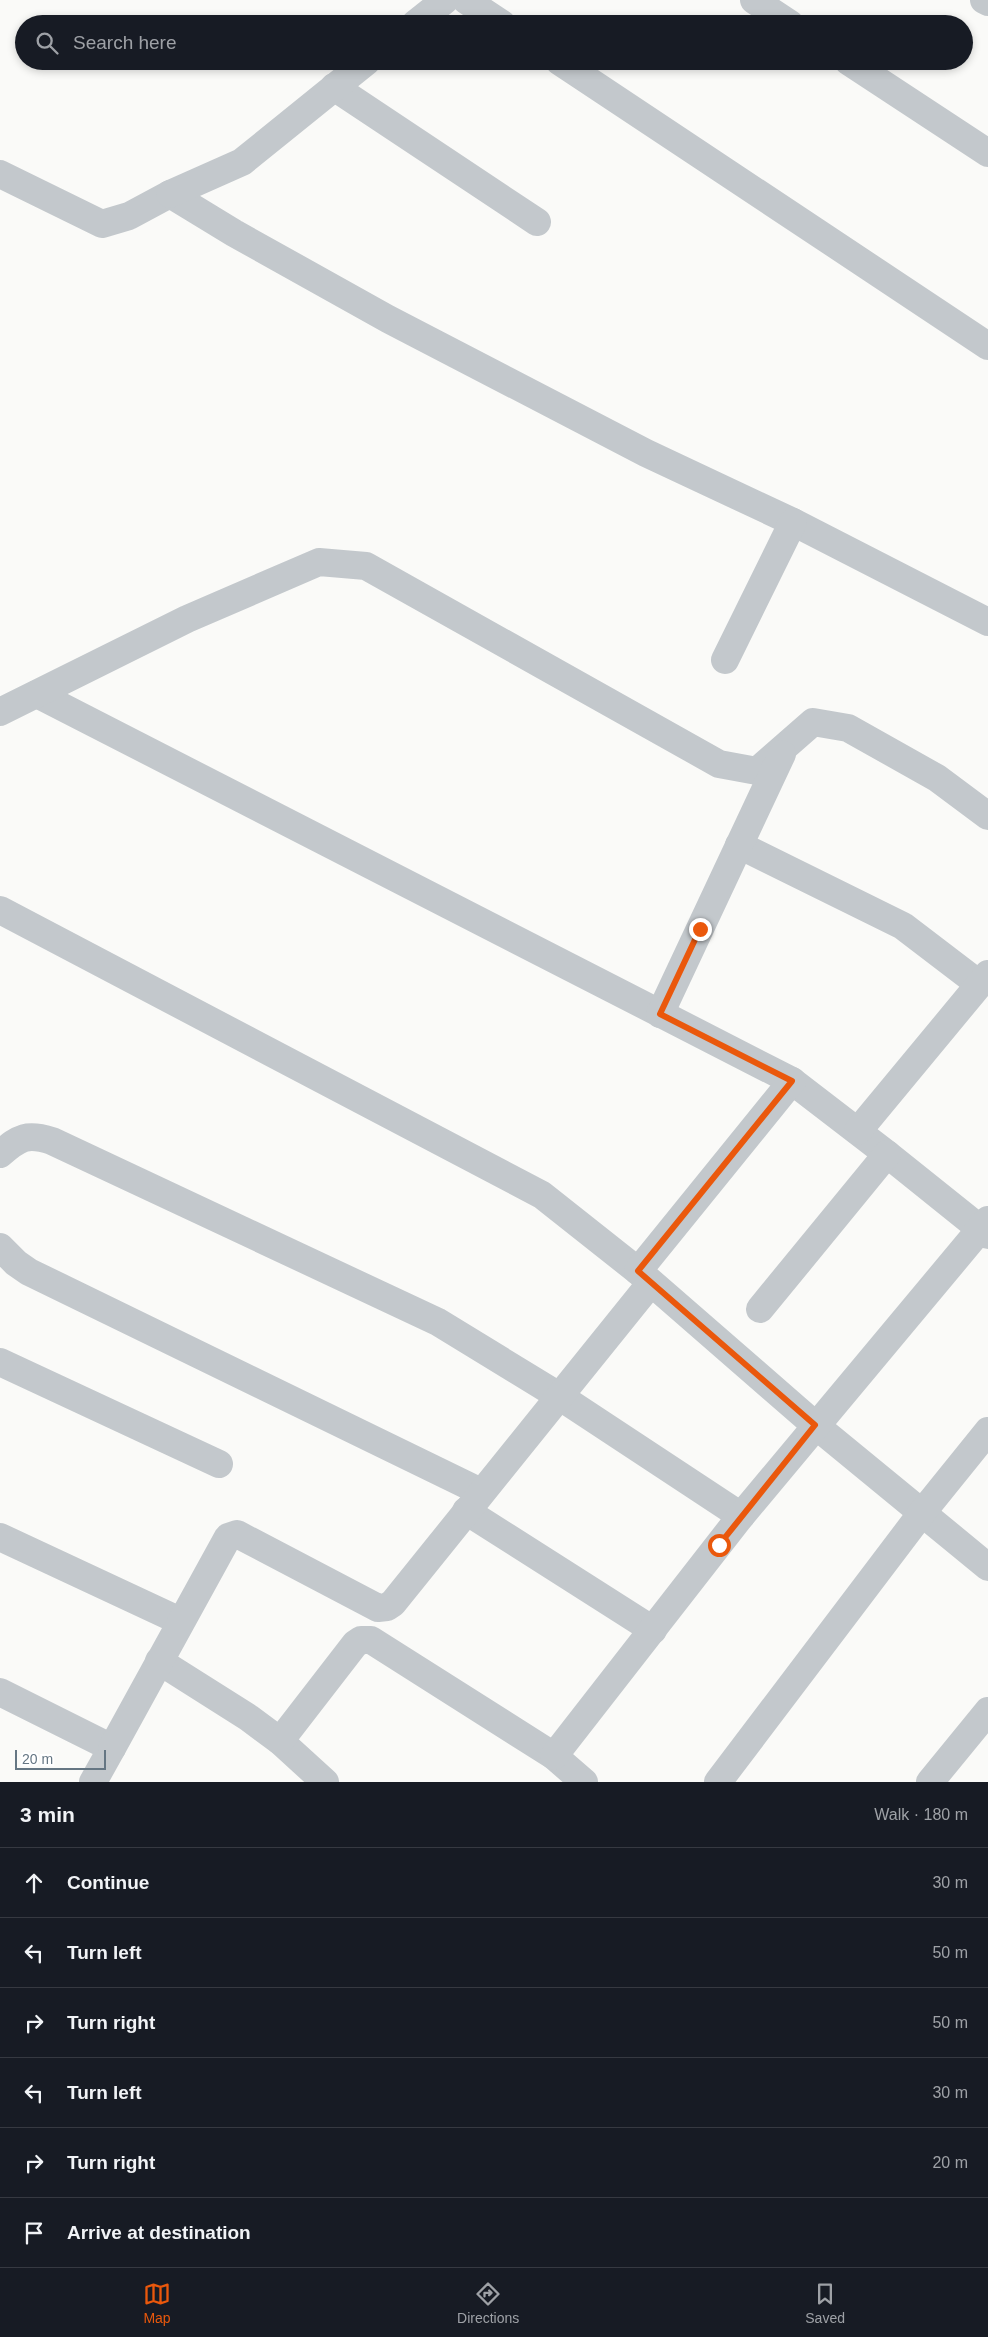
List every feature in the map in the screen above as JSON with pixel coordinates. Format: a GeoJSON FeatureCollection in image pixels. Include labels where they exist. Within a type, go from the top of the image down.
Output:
{"type":"FeatureCollection","features":[{"type":"Feature","properties":{"kind":"street"},"geometry":{"type":"LineString","coordinates":[[426,15],[445,0]]}},
{"type":"Feature","properties":{"kind":"street"},"geometry":{"type":"LineString","coordinates":[[466,0],[488,15]]}},
{"type":"Feature","properties":{"kind":"street"},"geometry":{"type":"LineString","coordinates":[[754,0],[776,15]]}},
{"type":"Feature","properties":{"kind":"street"},"geometry":{"type":"LineString","coordinates":[[984,0],[988,2]]}},
{"type":"Feature","properties":{"kind":"street"},"geometry":{"type":"LineString","coordinates":[[0,174],[102,224],[129,216],[170,194],[242,162],[356,70]]}},
{"type":"Feature","properties":{"kind":"street"},"geometry":{"type":"LineString","coordinates":[[573,70],[988,346]]}},
{"type":"Feature","properties":{"kind":"street"},"geometry":{"type":"LineString","coordinates":[[862,70],[988,152]]}},
{"type":"Feature","properties":{"kind":"street"},"geometry":{"type":"LineString","coordinates":[[334,87],[537,222]]}},
{"type":"Feature","properties":{"kind":"street"},"geometry":{"type":"LineString","coordinates":[[170,194],[234,233],[388,319],[646,453],[793,522],[988,622]]}},
{"type":"Feature","properties":{"kind":"street"},"geometry":{"type":"LineString","coordinates":[[725,660],[793,522]]}},
{"type":"Feature","properties":{"kind":"street"},"geometry":{"type":"LineString","coordinates":[[0,712],[187,619],[319,562],[366,566],[719,764],[757,771],[813,722],[848,728],[937,778],[988,816]]}},
{"type":"Feature","properties":{"kind":"street"},"geometry":{"type":"LineString","coordinates":[[37,694],[792,1081],[985,1228],[815,1425],[741,1516],[554,1756]]}},
{"type":"Feature","properties":{"kind":"street"},"geometry":{"type":"LineString","coordinates":[[660,1014],[788,742]]}},
{"type":"Feature","properties":{"kind":"street"},"geometry":{"type":"LineString","coordinates":[[739,845],[903,926],[984,979],[858,1131]]}},
{"type":"Feature","properties":{"kind":"street"},"geometry":{"type":"LineString","coordinates":[[0,910],[542,1195],[644,1277],[815,1425],[921,1514],[988,1567]]}},
{"type":"Feature","properties":{"kind":"street"},"geometry":{"type":"LineString","coordinates":[[371,1640],[393,1603],[559,1396],[644,1277],[792,1081]]}},
{"type":"Feature","properties":{"kind":"street"},"geometry":{"type":"LineString","coordinates":[[0,1154],[17,1140],[34,1135],[52,1141],[438,1322],[559,1396],[741,1516]]}},
{"type":"Feature","properties":{"kind":"street"},"geometry":{"type":"LineString","coordinates":[[760,1309],[887,1154]]}},
{"type":"Feature","properties":{"kind":"street"},"geometry":{"type":"LineString","coordinates":[[0,1247],[16,1264],[29,1272],[474,1501],[653,1630]]}},
{"type":"Feature","properties":{"kind":"street"},"geometry":{"type":"LineString","coordinates":[[0,1362],[219,1464]]}},
{"type":"Feature","properties":{"kind":"street"},"geometry":{"type":"LineString","coordinates":[[718,1782],[921,1514],[988,1431]]}},
{"type":"Feature","properties":{"kind":"street"},"geometry":{"type":"LineString","coordinates":[[93,1782],[180,1621],[228,1537],[232,1534],[237,1534],[378,1608],[386,1607],[393,1603]]}},
{"type":"Feature","properties":{"kind":"street"},"geometry":{"type":"LineString","coordinates":[[0,1537],[180,1621]]}},
{"type":"Feature","properties":{"kind":"street"},"geometry":{"type":"LineString","coordinates":[[280,1741],[355,1644],[361,1640],[371,1640],[554,1756],[584,1782]]}},
{"type":"Feature","properties":{"kind":"street"},"geometry":{"type":"LineString","coordinates":[[159,1661],[249,1718],[280,1741],[325,1782]]}},
{"type":"Feature","properties":{"kind":"street"},"geometry":{"type":"LineString","coordinates":[[0,1692],[112,1748]]}},
{"type":"Feature","properties":{"kind":"street"},"geometry":{"type":"LineString","coordinates":[[930,1782],[988,1711]]}},
{"type":"Feature","properties":{"kind":"route"},"geometry":{"type":"LineString","coordinates":[[700,929],[660,1014],[792,1081],[638,1271],[650,1284],[815,1425],[719,1545]]}}]}
